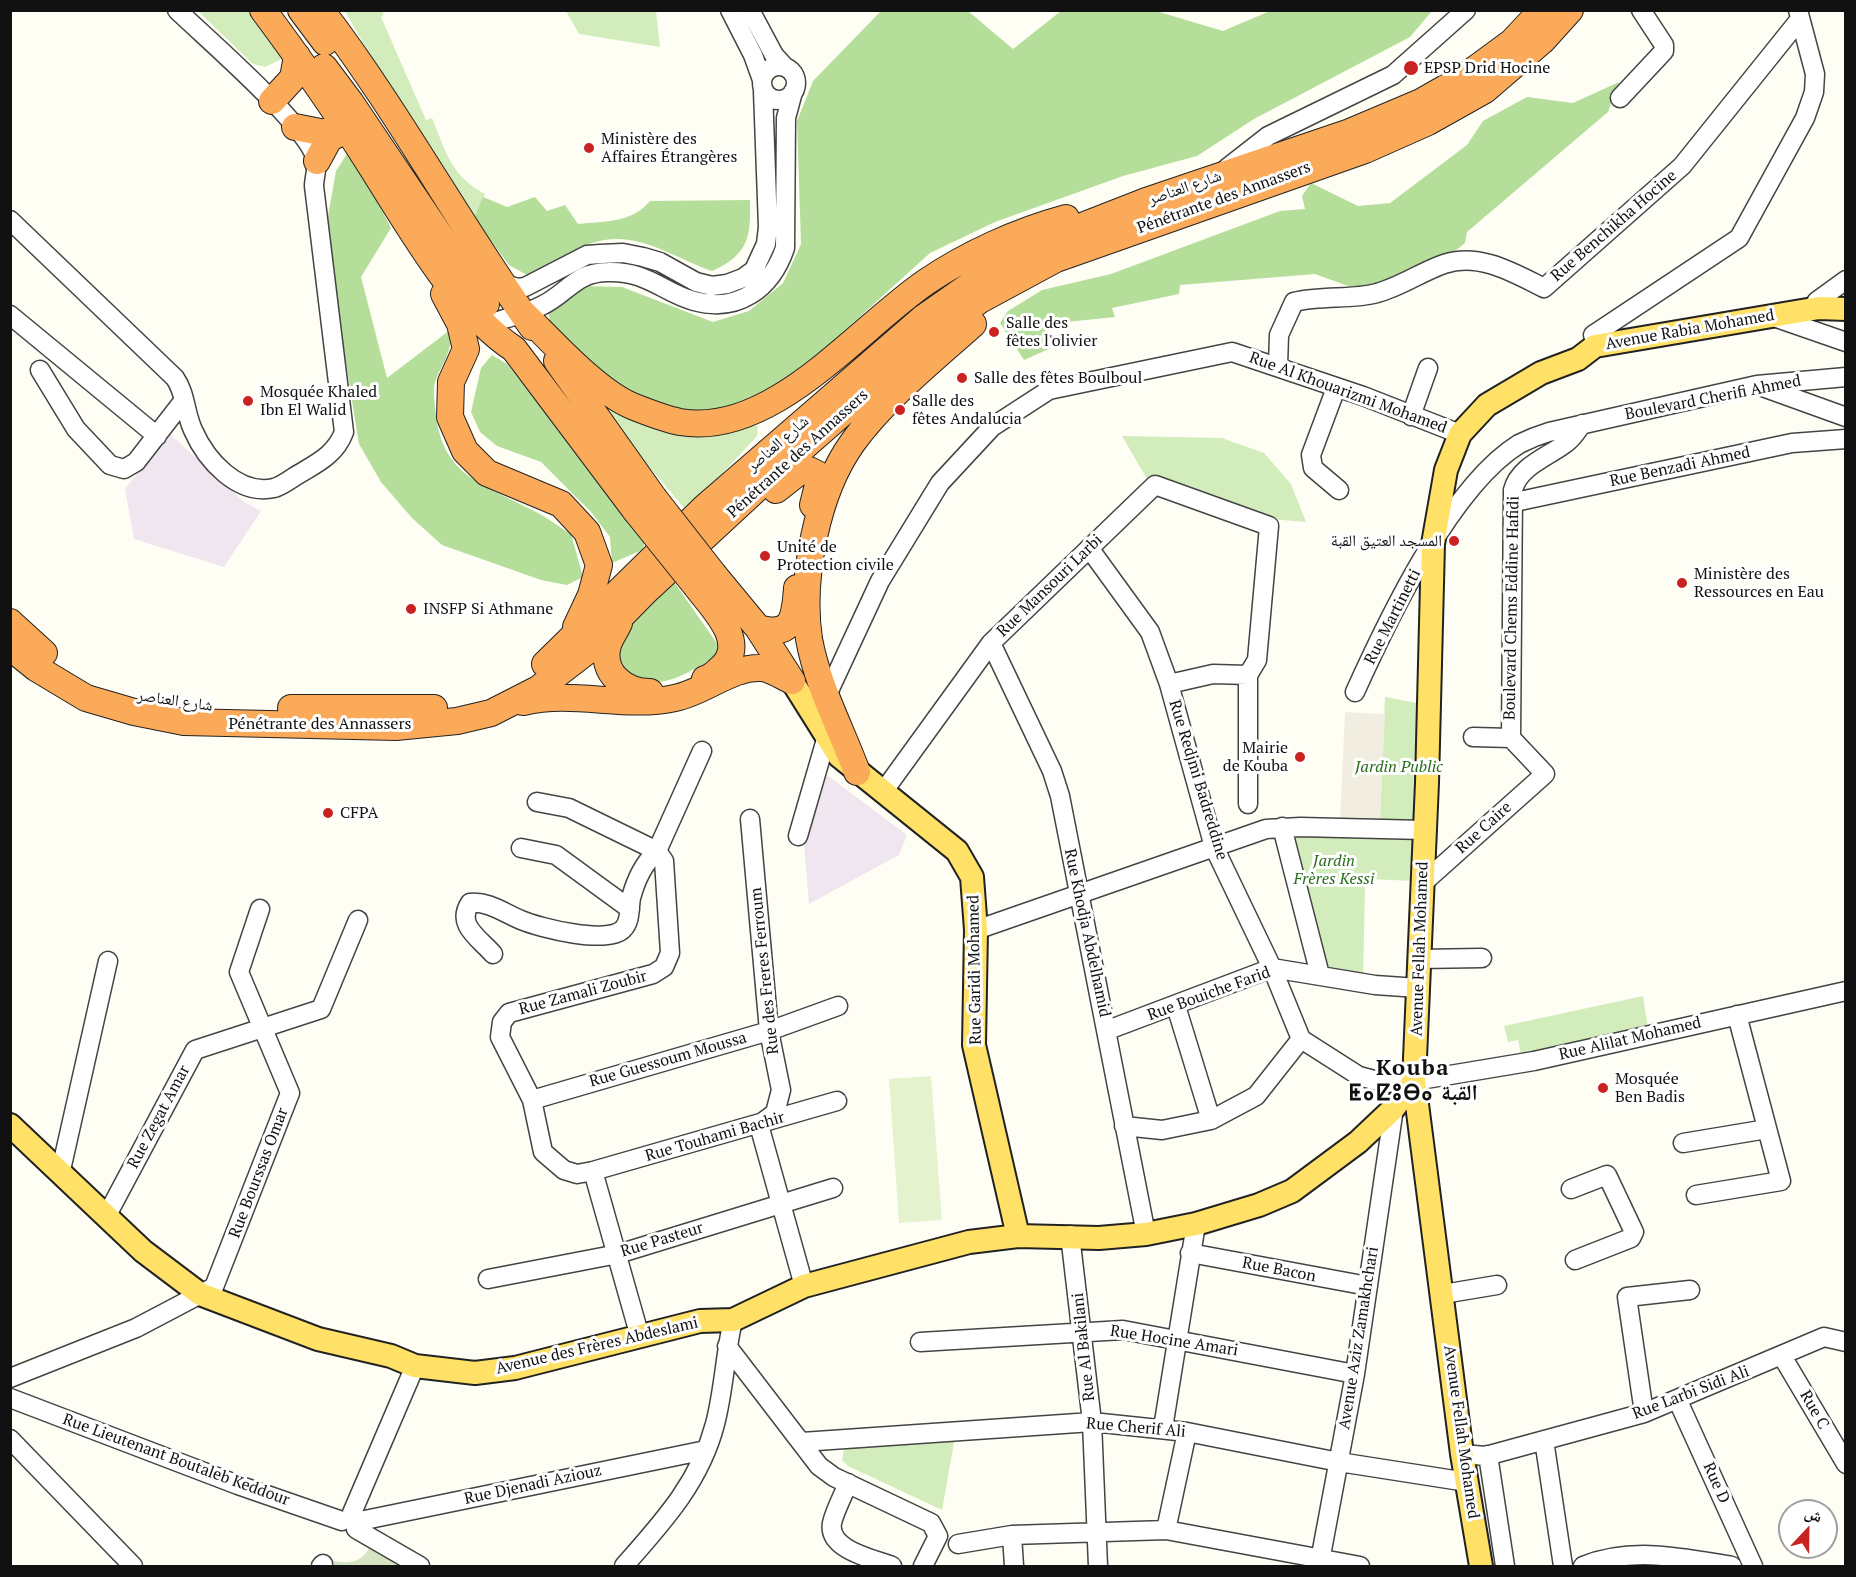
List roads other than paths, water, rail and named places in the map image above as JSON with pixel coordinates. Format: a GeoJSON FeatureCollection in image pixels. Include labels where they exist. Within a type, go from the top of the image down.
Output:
{"type":"FeatureCollection","features":[{"type":"Feature","properties":{"kind":"highway"},"geometry":{"type":"LineString","coordinates":[[263,10],[345,126],[423,249],[460,324],[466,349],[451,382],[450,417],[465,451],[487,473],[561,504],[587,531],[599,565],[591,595],[571,641]]}},
{"type":"Feature","properties":{"kind":"highway"},"geometry":{"type":"LineString","coordinates":[[279,10],[351,103],[498,321],[514,349],[645,504],[705,581],[792,681]]}},
{"type":"Feature","properties":{"kind":"highway"},"geometry":{"type":"LineString","coordinates":[[301,10],[331,49],[401,128]]}},
{"type":"Feature","properties":{"kind":"highway"},"geometry":{"type":"LineString","coordinates":[[321,10],[522,312],[645,504]]}},
{"type":"Feature","properties":{"kind":"highway","name":"شارع العناصر"},"geometry":{"type":"LineString","coordinates":[[10,622],[61,667],[105,689],[150,701],[201,708],[431,709],[488,697],[536,672],[571,641],[705,507],[922,319],[992,270],[1082,226],[1217,176],[1350,132],[1420,102],[1463,78],[1512,42],[1542,10]]}},
{"type":"Feature","properties":{"kind":"highway","name":"Pénétrante des Annassers"},"geometry":{"type":"LineString","coordinates":[[10,647],[36,668],[86,698],[134,712],[184,722],[396,727],[457,721],[501,707],[546,683],[586,652],[766,480],[928,339],[980,300],[1027,274],[1093,245],[1365,150],[1428,122],[1485,90],[1542,41],[1570,10]]}},
{"type":"Feature","properties":{"kind":"highway"},"geometry":{"type":"LineString","coordinates":[[272,101],[293,78],[297,56]]}},
{"type":"Feature","properties":{"kind":"highway"},"geometry":{"type":"LineString","coordinates":[[295,127],[325,133],[345,126]]}},
{"type":"Feature","properties":{"kind":"highway"},"geometry":{"type":"LineString","coordinates":[[317,161],[329,139],[345,126]]}},
{"type":"Feature","properties":{"kind":"highway"},"geometry":{"type":"LineString","coordinates":[[405,184],[423,249],[491,334],[514,349]]}},
{"type":"Feature","properties":{"kind":"highway"},"geometry":{"type":"LineString","coordinates":[[522,312],[591,377],[630,406],[680,422],[722,422],[762,408],[802,382],[927,281],[965,260],[1013,237],[1060,220],[1146,201]]}},
{"type":"Feature","properties":{"kind":"highway"},"geometry":{"type":"LineString","coordinates":[[870,782],[827,695],[810,639],[809,562],[816,529],[834,474],[852,443],[870,420],[1027,274]]}},
{"type":"Feature","properties":{"kind":"highway"},"geometry":{"type":"LineString","coordinates":[[704,539],[760,502],[799,472],[809,470],[817,474],[819,485],[801,547],[793,616],[784,630],[773,632],[758,628]]}},
{"type":"Feature","properties":{"kind":"highway"},"geometry":{"type":"LineString","coordinates":[[625,613],[608,647],[609,666],[617,682],[636,692],[658,692],[710,677],[730,660],[733,644],[705,581]]}},
{"type":"Feature","properties":{"kind":"highway"},"geometry":{"type":"LineString","coordinates":[[705,581],[758,628],[792,681]]}},
{"type":"Feature","properties":{"kind":"highway"},"geometry":{"type":"LineString","coordinates":[[501,707],[559,696],[641,701],[676,698],[744,670],[764,668],[792,681]]}},
{"type":"Feature","properties":{"kind":"main road","name":"Avenue Rabia Mohamed"},"geometry":{"type":"LineString","coordinates":[[1433,544],[1446,470],[1460,434],[1487,405],[1541,373],[1578,359],[1595,346],[1819,308],[1845,309]]}},
{"type":"Feature","properties":{"kind":"main road","name":"Avenue Fellah Mohamed"},"geometry":{"type":"LineString","coordinates":[[1433,544],[1423,883],[1414,1081],[1462,1454],[1481,1566]]}},
{"type":"Feature","properties":{"kind":"main road","name":"Rue Garidi Mohamed"},"geometry":{"type":"LineString","coordinates":[[792,681],[839,756],[957,851],[972,877],[976,930],[974,1045],[1018,1236]]}},
{"type":"Feature","properties":{"kind":"main road","name":"Avenue des Frères Abdeslami"},"geometry":{"type":"LineString","coordinates":[[10,1125],[61,1170],[143,1251],[200,1294],[318,1340],[391,1356],[415,1366],[475,1373],[515,1368],[700,1321],[733,1320],[804,1286],[969,1242],[1018,1236],[1070,1235],[1099,1238],[1146,1234],[1196,1224],[1259,1205],[1292,1191],[1358,1142],[1394,1108],[1414,1081]]}},
{"type":"Feature","properties":{"kind":"street"},"geometry":{"type":"LineString","coordinates":[[10,220],[175,378],[181,388],[193,431],[219,468],[247,487],[276,488],[329,456],[339,444],[344,432],[314,186],[317,161],[309,144],[272,101],[177,10]]}},
{"type":"Feature","properties":{"kind":"street"},"geometry":{"type":"LineString","coordinates":[[501,283],[519,288],[525,287],[587,255],[623,253],[660,262],[696,282],[712,285],[727,284],[743,278],[754,270],[761,257],[768,227],[762,85],[753,55],[730,10]]}},
{"type":"Feature","properties":{"kind":"street"},"geometry":{"type":"LineString","coordinates":[[498,321],[542,306],[569,284],[589,274],[608,272],[649,279],[692,301],[710,304],[730,303],[751,296],[768,283],[779,266],[785,248],[786,118],[794,92],[794,76],[774,55],[750,10]]}},
{"type":"Feature","properties":{"kind":"street"},"geometry":{"type":"LineString","coordinates":[[1217,176],[1268,136],[1393,75],[1466,10]]}},
{"type":"Feature","properties":{"kind":"street"},"geometry":{"type":"LineString","coordinates":[[1620,98],[1664,51],[1664,45],[1641,10]]}},
{"type":"Feature","properties":{"kind":"street"},"geometry":{"type":"LineString","coordinates":[[1593,335],[1739,238],[1805,118],[1814,92],[1815,74],[1799,15]]}},
{"type":"Feature","properties":{"kind":"street","name":"Rue Benchikha Hocine"},"geometry":{"type":"LineString","coordinates":[[1278,366],[1279,335],[1294,302],[1315,297],[1375,294],[1446,263],[1470,260],[1509,270],[1544,288],[1682,166],[1799,15]]}},
{"type":"Feature","properties":{"kind":"street"},"geometry":{"type":"LineString","coordinates":[[762,85],[770,68],[785,67]]}},
{"type":"Feature","properties":{"kind":"street"},"geometry":{"type":"LineString","coordinates":[[762,85],[775,100],[786,99],[794,92]]}},
{"type":"Feature","properties":{"kind":"street"},"geometry":{"type":"LineString","coordinates":[[1819,308],[1817,301],[1820,297],[1845,280]]}},
{"type":"Feature","properties":{"kind":"street"},"geometry":{"type":"LineString","coordinates":[[10,315],[157,436]]}},
{"type":"Feature","properties":{"kind":"street"},"geometry":{"type":"LineString","coordinates":[[1769,316],[1845,342]]}},
{"type":"Feature","properties":{"kind":"street","name":"Rue Al Khouarizmi Mohamed"},"geometry":{"type":"LineString","coordinates":[[827,695],[859,622],[886,571],[940,483],[992,428],[1049,390],[1233,352],[1363,396],[1460,434]]}},
{"type":"Feature","properties":{"kind":"street"},"geometry":{"type":"LineString","coordinates":[[1411,416],[1428,368]]}},
{"type":"Feature","properties":{"kind":"street"},"geometry":{"type":"LineString","coordinates":[[40,370],[76,429],[110,465],[124,469],[131,466],[184,400]]}},
{"type":"Feature","properties":{"kind":"street","name":"Boulevard Cherifi Ahmed"},"geometry":{"type":"LineString","coordinates":[[1433,544],[1482,475],[1518,445],[1549,432],[1757,385],[1845,377]]}},
{"type":"Feature","properties":{"kind":"street"},"geometry":{"type":"LineString","coordinates":[[1757,385],[1845,417]]}},
{"type":"Feature","properties":{"kind":"street"},"geometry":{"type":"LineString","coordinates":[[1336,388],[1311,454],[1313,468],[1339,490]]}},
{"type":"Feature","properties":{"kind":"street","name":"Boulevard Chems Eddine Hafidi"},"geometry":{"type":"LineString","coordinates":[[1545,774],[1511,738],[1515,502],[1513,490],[1521,474],[1566,443],[1582,424]]}},
{"type":"Feature","properties":{"kind":"street","name":"Rue Benzadi Ahmed"},"geometry":{"type":"LineString","coordinates":[[1515,502],[1792,443],[1845,439]]}},
{"type":"Feature","properties":{"kind":"street","name":"Rue Mansouri Larbi"},"geometry":{"type":"LineString","coordinates":[[870,782],[991,643],[1155,485],[1269,526],[1257,660],[1248,675]]}},
{"type":"Feature","properties":{"kind":"street","name":"Rue Martinetti"},"geometry":{"type":"LineString","coordinates":[[1355,692],[1433,544]]}},
{"type":"Feature","properties":{"kind":"street","name":"Rue Redjmi Badreddine"},"geometry":{"type":"LineString","coordinates":[[1089,548],[1150,632],[1169,684],[1214,847],[1272,968],[1301,1039]]}},
{"type":"Feature","properties":{"kind":"street","name":"Rue Khodja Abdelhamid"},"geometry":{"type":"LineString","coordinates":[[991,643],[1052,771],[1060,796],[1146,1234]]}},
{"type":"Feature","properties":{"kind":"street"},"geometry":{"type":"LineString","coordinates":[[1169,684],[1213,674],[1248,675],[1248,804]]}},
{"type":"Feature","properties":{"kind":"street"},"geometry":{"type":"LineString","coordinates":[[798,836],[827,736]]}},
{"type":"Feature","properties":{"kind":"street"},"geometry":{"type":"LineString","coordinates":[[1473,737],[1511,738]]}},
{"type":"Feature","properties":{"kind":"street"},"geometry":{"type":"LineString","coordinates":[[493,954],[464,921],[463,914],[470,903],[481,902],[544,928],[594,936],[613,935],[622,930],[628,920],[640,872],[657,851],[702,751]]}},
{"type":"Feature","properties":{"kind":"street","name":"Rue Caire"},"geometry":{"type":"LineString","coordinates":[[1423,883],[1545,774]]}},
{"type":"Feature","properties":{"kind":"street"},"geometry":{"type":"LineString","coordinates":[[537,802],[569,808],[657,851]]}},
{"type":"Feature","properties":{"kind":"street","name":"Rue des Freres Ferroum"},"geometry":{"type":"LineString","coordinates":[[750,819],[768,1031],[781,1090],[775,1113],[759,1125]]}},
{"type":"Feature","properties":{"kind":"street"},"geometry":{"type":"LineString","coordinates":[[1282,827],[1320,975]]}},
{"type":"Feature","properties":{"kind":"street"},"geometry":{"type":"LineString","coordinates":[[976,930],[1079,896],[1248,834],[1282,827],[1424,830]]}},
{"type":"Feature","properties":{"kind":"street"},"geometry":{"type":"LineString","coordinates":[[521,848],[556,855],[630,909]]}},
{"type":"Feature","properties":{"kind":"street","name":"Rue Zamali Zoubir"},"geometry":{"type":"LineString","coordinates":[[593,1172],[577,1174],[564,1170],[543,1152],[532,1100],[500,1037],[502,1022],[509,1013],[654,975],[664,967],[670,953],[664,861],[657,851]]}},
{"type":"Feature","properties":{"kind":"street","name":"Rue Bourssas Omar"},"geometry":{"type":"LineString","coordinates":[[10,1378],[136,1328],[200,1294],[209,1292],[214,1287],[290,1093],[239,972],[260,909]]}},
{"type":"Feature","properties":{"kind":"street","name":"Rue Zegat Amar"},"geometry":{"type":"LineString","coordinates":[[107,1215],[195,1050],[321,1010],[358,920]]}},
{"type":"Feature","properties":{"kind":"street"},"geometry":{"type":"LineString","coordinates":[[1419,959],[1482,958]]}},
{"type":"Feature","properties":{"kind":"street"},"geometry":{"type":"LineString","coordinates":[[61,1170],[108,961]]}},
{"type":"Feature","properties":{"kind":"street","name":"Rue Bouiche Farid"},"geometry":{"type":"LineString","coordinates":[[1107,1030],[1272,968],[1375,985],[1418,988]]}},
{"type":"Feature","properties":{"kind":"street","name":"Rue Alilat Mohamed"},"geometry":{"type":"LineString","coordinates":[[1414,1081],[1534,1061],[1845,991]]}},
{"type":"Feature","properties":{"kind":"street","name":"Rue Guessoum Moussa"},"geometry":{"type":"LineString","coordinates":[[532,1100],[768,1031],[837,1005]]}},
{"type":"Feature","properties":{"kind":"street"},"geometry":{"type":"LineString","coordinates":[[1176,1005],[1211,1119]]}},
{"type":"Feature","properties":{"kind":"street"},"geometry":{"type":"LineString","coordinates":[[1696,1195],[1781,1181],[1737,1016]]}},
{"type":"Feature","properties":{"kind":"street"},"geometry":{"type":"LineString","coordinates":[[1125,1126],[1162,1130],[1211,1119],[1256,1096],[1301,1039],[1359,1076],[1386,1083],[1414,1081]]}},
{"type":"Feature","properties":{"kind":"street","name":"Rue Touhami Bachir"},"geometry":{"type":"LineString","coordinates":[[593,1172],[837,1101]]}},
{"type":"Feature","properties":{"kind":"street","name":"Avenue Aziz Zamakhchari"},"geometry":{"type":"LineString","coordinates":[[1319,1563],[1355,1374],[1394,1108]]}},
{"type":"Feature","properties":{"kind":"street"},"geometry":{"type":"LineString","coordinates":[[759,1125],[804,1286]]}},
{"type":"Feature","properties":{"kind":"street"},"geometry":{"type":"LineString","coordinates":[[1683,1143],[1767,1129]]}},
{"type":"Feature","properties":{"kind":"street"},"geometry":{"type":"LineString","coordinates":[[593,1172],[640,1337]]}},
{"type":"Feature","properties":{"kind":"street"},"geometry":{"type":"LineString","coordinates":[[1571,1189],[1607,1175],[1634,1232],[1631,1238],[1575,1260]]}},
{"type":"Feature","properties":{"kind":"street","name":"Rue Pasteur"},"geometry":{"type":"LineString","coordinates":[[488,1279],[618,1254],[833,1188]]}},
{"type":"Feature","properties":{"kind":"street"},"geometry":{"type":"LineString","coordinates":[[1163,1428],[1175,1338],[1196,1224]]}},
{"type":"Feature","properties":{"kind":"street","name":"Rue Al Bakilani"},"geometry":{"type":"LineString","coordinates":[[1070,1235],[1083,1330],[1092,1422],[1098,1566]]}},
{"type":"Feature","properties":{"kind":"street","name":"Rue Bacon"},"geometry":{"type":"LineString","coordinates":[[1190,1253],[1368,1286]]}},
{"type":"Feature","properties":{"kind":"street"},"geometry":{"type":"LineString","coordinates":[[1443,1294],[1497,1285]]}},
{"type":"Feature","properties":{"kind":"street"},"geometry":{"type":"LineString","coordinates":[[1644,1413],[1627,1297],[1690,1290]]}},
{"type":"Feature","properties":{"kind":"street"},"geometry":{"type":"LineString","coordinates":[[624,1566],[678,1504],[706,1450],[716,1421],[733,1320]]}},
{"type":"Feature","properties":{"kind":"street","name":"Rue Hocine Amari"},"geometry":{"type":"LineString","coordinates":[[920,1342],[1083,1330],[1123,1330],[1175,1338],[1355,1374]]}},
{"type":"Feature","properties":{"kind":"street","name":"Rue Larbi Sidi Ali"},"geometry":{"type":"LineString","coordinates":[[1462,1454],[1488,1455],[1644,1413],[1678,1401],[1824,1337],[1845,1342]]}},
{"type":"Feature","properties":{"kind":"street"},"geometry":{"type":"LineString","coordinates":[[727,1346],[819,1466],[848,1484],[931,1523],[938,1536],[923,1566]]}},
{"type":"Feature","properties":{"kind":"street","name":"Rue C"},"geometry":{"type":"LineString","coordinates":[[1782,1356],[1845,1464]]}},
{"type":"Feature","properties":{"kind":"street"},"geometry":{"type":"LineString","coordinates":[[352,1521],[415,1366]]}},
{"type":"Feature","properties":{"kind":"street","name":"Rue Lieutenant Boutaleb Keddour"},"geometry":{"type":"LineString","coordinates":[[10,1398],[238,1485],[352,1521],[420,1566]]}},
{"type":"Feature","properties":{"kind":"street","name":"Rue D"},"geometry":{"type":"LineString","coordinates":[[1678,1401],[1753,1566]]}},
{"type":"Feature","properties":{"kind":"street","name":"Rue Cherif Ali"},"geometry":{"type":"LineString","coordinates":[[802,1442],[1092,1422],[1163,1428],[1339,1462],[1467,1482]]}},
{"type":"Feature","properties":{"kind":"street"},"geometry":{"type":"LineString","coordinates":[[1166,1530],[1187,1432]]}},
{"type":"Feature","properties":{"kind":"street"},"geometry":{"type":"LineString","coordinates":[[10,1439],[133,1566]]}},
{"type":"Feature","properties":{"kind":"street"},"geometry":{"type":"LineString","coordinates":[[1544,1440],[1563,1566]]}},
{"type":"Feature","properties":{"kind":"street","name":"Rue Djenadi Aziouz"},"geometry":{"type":"LineString","coordinates":[[352,1521],[706,1450]]}},
{"type":"Feature","properties":{"kind":"street"},"geometry":{"type":"LineString","coordinates":[[1488,1455],[1505,1566]]}},
{"type":"Feature","properties":{"kind":"street"},"geometry":{"type":"LineString","coordinates":[[848,1484],[832,1524],[832,1534],[843,1546],[892,1566]]}},
{"type":"Feature","properties":{"kind":"street"},"geometry":{"type":"LineString","coordinates":[[958,1544],[1012,1535],[1166,1530],[1319,1563],[1360,1566]]}},
{"type":"Feature","properties":{"kind":"street"},"geometry":{"type":"LineString","coordinates":[[1012,1535],[1014,1566]]}},
{"type":"Feature","properties":{"kind":"street"},"geometry":{"type":"LineString","coordinates":[[1583,1566],[1630,1555],[1648,1554],[1731,1566]]}},
{"type":"Feature","properties":{"kind":"place","name":"EPSP Drid Hocine"},"geometry":{"type":"Point","coordinates":[1411,68]}},
{"type":"Feature","properties":{"kind":"place","name":"Ministère des Affaires Étrangères"},"geometry":{"type":"Point","coordinates":[589,148]}},
{"type":"Feature","properties":{"kind":"place","name":"Salle des fêtes l'olivier"},"geometry":{"type":"Point","coordinates":[994,332]}},
{"type":"Feature","properties":{"kind":"place","name":"Salle des fêtes Boulboul"},"geometry":{"type":"Point","coordinates":[962,378]}},
{"type":"Feature","properties":{"kind":"place","name":"Mosquée Khaled Ibn El Walid"},"geometry":{"type":"Point","coordinates":[248,401]}},
{"type":"Feature","properties":{"kind":"place","name":"Salle des fêtes Andalucia"},"geometry":{"type":"Point","coordinates":[900,410]}},
{"type":"Feature","properties":{"kind":"place","name":"المسجد العتيق القبة"},"geometry":{"type":"Point","coordinates":[1454,541]}},
{"type":"Feature","properties":{"kind":"place","name":"Unité de Protection civile"},"geometry":{"type":"Point","coordinates":[765,556]}},
{"type":"Feature","properties":{"kind":"place","name":"Ministère des Ressources en Eau"},"geometry":{"type":"Point","coordinates":[1682,583]}},
{"type":"Feature","properties":{"kind":"place","name":"INSFP Si Athmane"},"geometry":{"type":"Point","coordinates":[411,609]}},
{"type":"Feature","properties":{"kind":"place","name":"Mairie de Kouba"},"geometry":{"type":"Point","coordinates":[1300,757]}},
{"type":"Feature","properties":{"kind":"place","name":"CFPA"},"geometry":{"type":"Point","coordinates":[328,813]}},
{"type":"Feature","properties":{"kind":"place","name":"Mosquée Ben Badis"},"geometry":{"type":"Point","coordinates":[1603,1088]}},
{"type":"Feature","properties":{"kind":"district","name":"Kouba ⵟⴰⵇⵓⴱⴰ القبة"},"geometry":{"type":"Point","coordinates":[1413,1082]}},
{"type":"Feature","properties":{"kind":"park label","name":"Jardin Public"},"geometry":{"type":"Point","coordinates":[1399,767]}},
{"type":"Feature","properties":{"kind":"park label","name":"Jardin Frères Kessi"},"geometry":{"type":"Point","coordinates":[1334,870]}}]}
